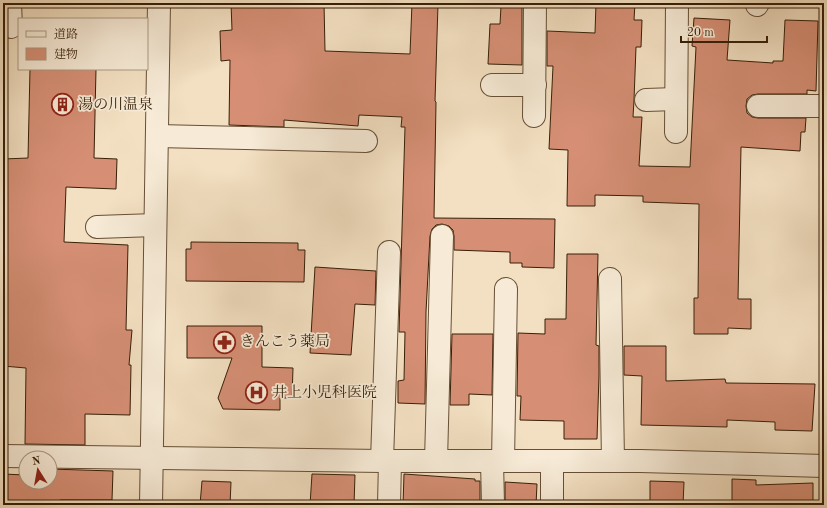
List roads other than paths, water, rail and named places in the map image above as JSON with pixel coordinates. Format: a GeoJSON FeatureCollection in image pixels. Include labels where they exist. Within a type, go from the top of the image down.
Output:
{"type":"FeatureCollection","features":[{"type":"Feature","properties":{"kind":"street"},"geometry":{"type":"LineString","coordinates":[[10,3],[11,27]]}},
{"type":"Feature","properties":{"kind":"street"},"geometry":{"type":"LineString","coordinates":[[150,505],[159,3]]}},
{"type":"Feature","properties":{"kind":"street"},"geometry":{"type":"LineString","coordinates":[[534,116],[535,3]]}},
{"type":"Feature","properties":{"kind":"street"},"geometry":{"type":"LineString","coordinates":[[676,132],[677,3]]}},
{"type":"Feature","properties":{"kind":"street"},"geometry":{"type":"LineString","coordinates":[[492,85],[534,85]]}},
{"type":"Feature","properties":{"kind":"street"},"geometry":{"type":"LineString","coordinates":[[646,100],[676,99]]}},
{"type":"Feature","properties":{"kind":"street"},"geometry":{"type":"LineString","coordinates":[[758,106],[824,106]]}},
{"type":"Feature","properties":{"kind":"street"},"geometry":{"type":"LineString","coordinates":[[157,136],[366,141]]}},
{"type":"Feature","properties":{"kind":"street"},"geometry":{"type":"LineString","coordinates":[[97,227],[155,225]]}},
{"type":"Feature","properties":{"kind":"street"},"geometry":{"type":"LineString","coordinates":[[436,461],[442,236]]}},
{"type":"Feature","properties":{"kind":"street"},"geometry":{"type":"LineString","coordinates":[[389,252],[386,461],[389,505]]}},
{"type":"Feature","properties":{"kind":"street"},"geometry":{"type":"LineString","coordinates":[[610,279],[613,461]]}},
{"type":"Feature","properties":{"kind":"street"},"geometry":{"type":"LineString","coordinates":[[493,505],[498,461],[506,289]]}},
{"type":"Feature","properties":{"kind":"street"},"geometry":{"type":"LineString","coordinates":[[3,456],[386,461],[613,461],[824,466]]}},
{"type":"Feature","properties":{"kind":"street"},"geometry":{"type":"LineString","coordinates":[[552,461],[552,505]]}},
{"type":"Feature","properties":{"kind":"place","name":"湯の川温泉"},"geometry":{"type":"Point","coordinates":[62,105]}},
{"type":"Feature","properties":{"kind":"place","name":"きんこう薬局"},"geometry":{"type":"Point","coordinates":[224,342]}},
{"type":"Feature","properties":{"kind":"place","name":"井上小児科医院"},"geometry":{"type":"Point","coordinates":[256,393]}}]}
